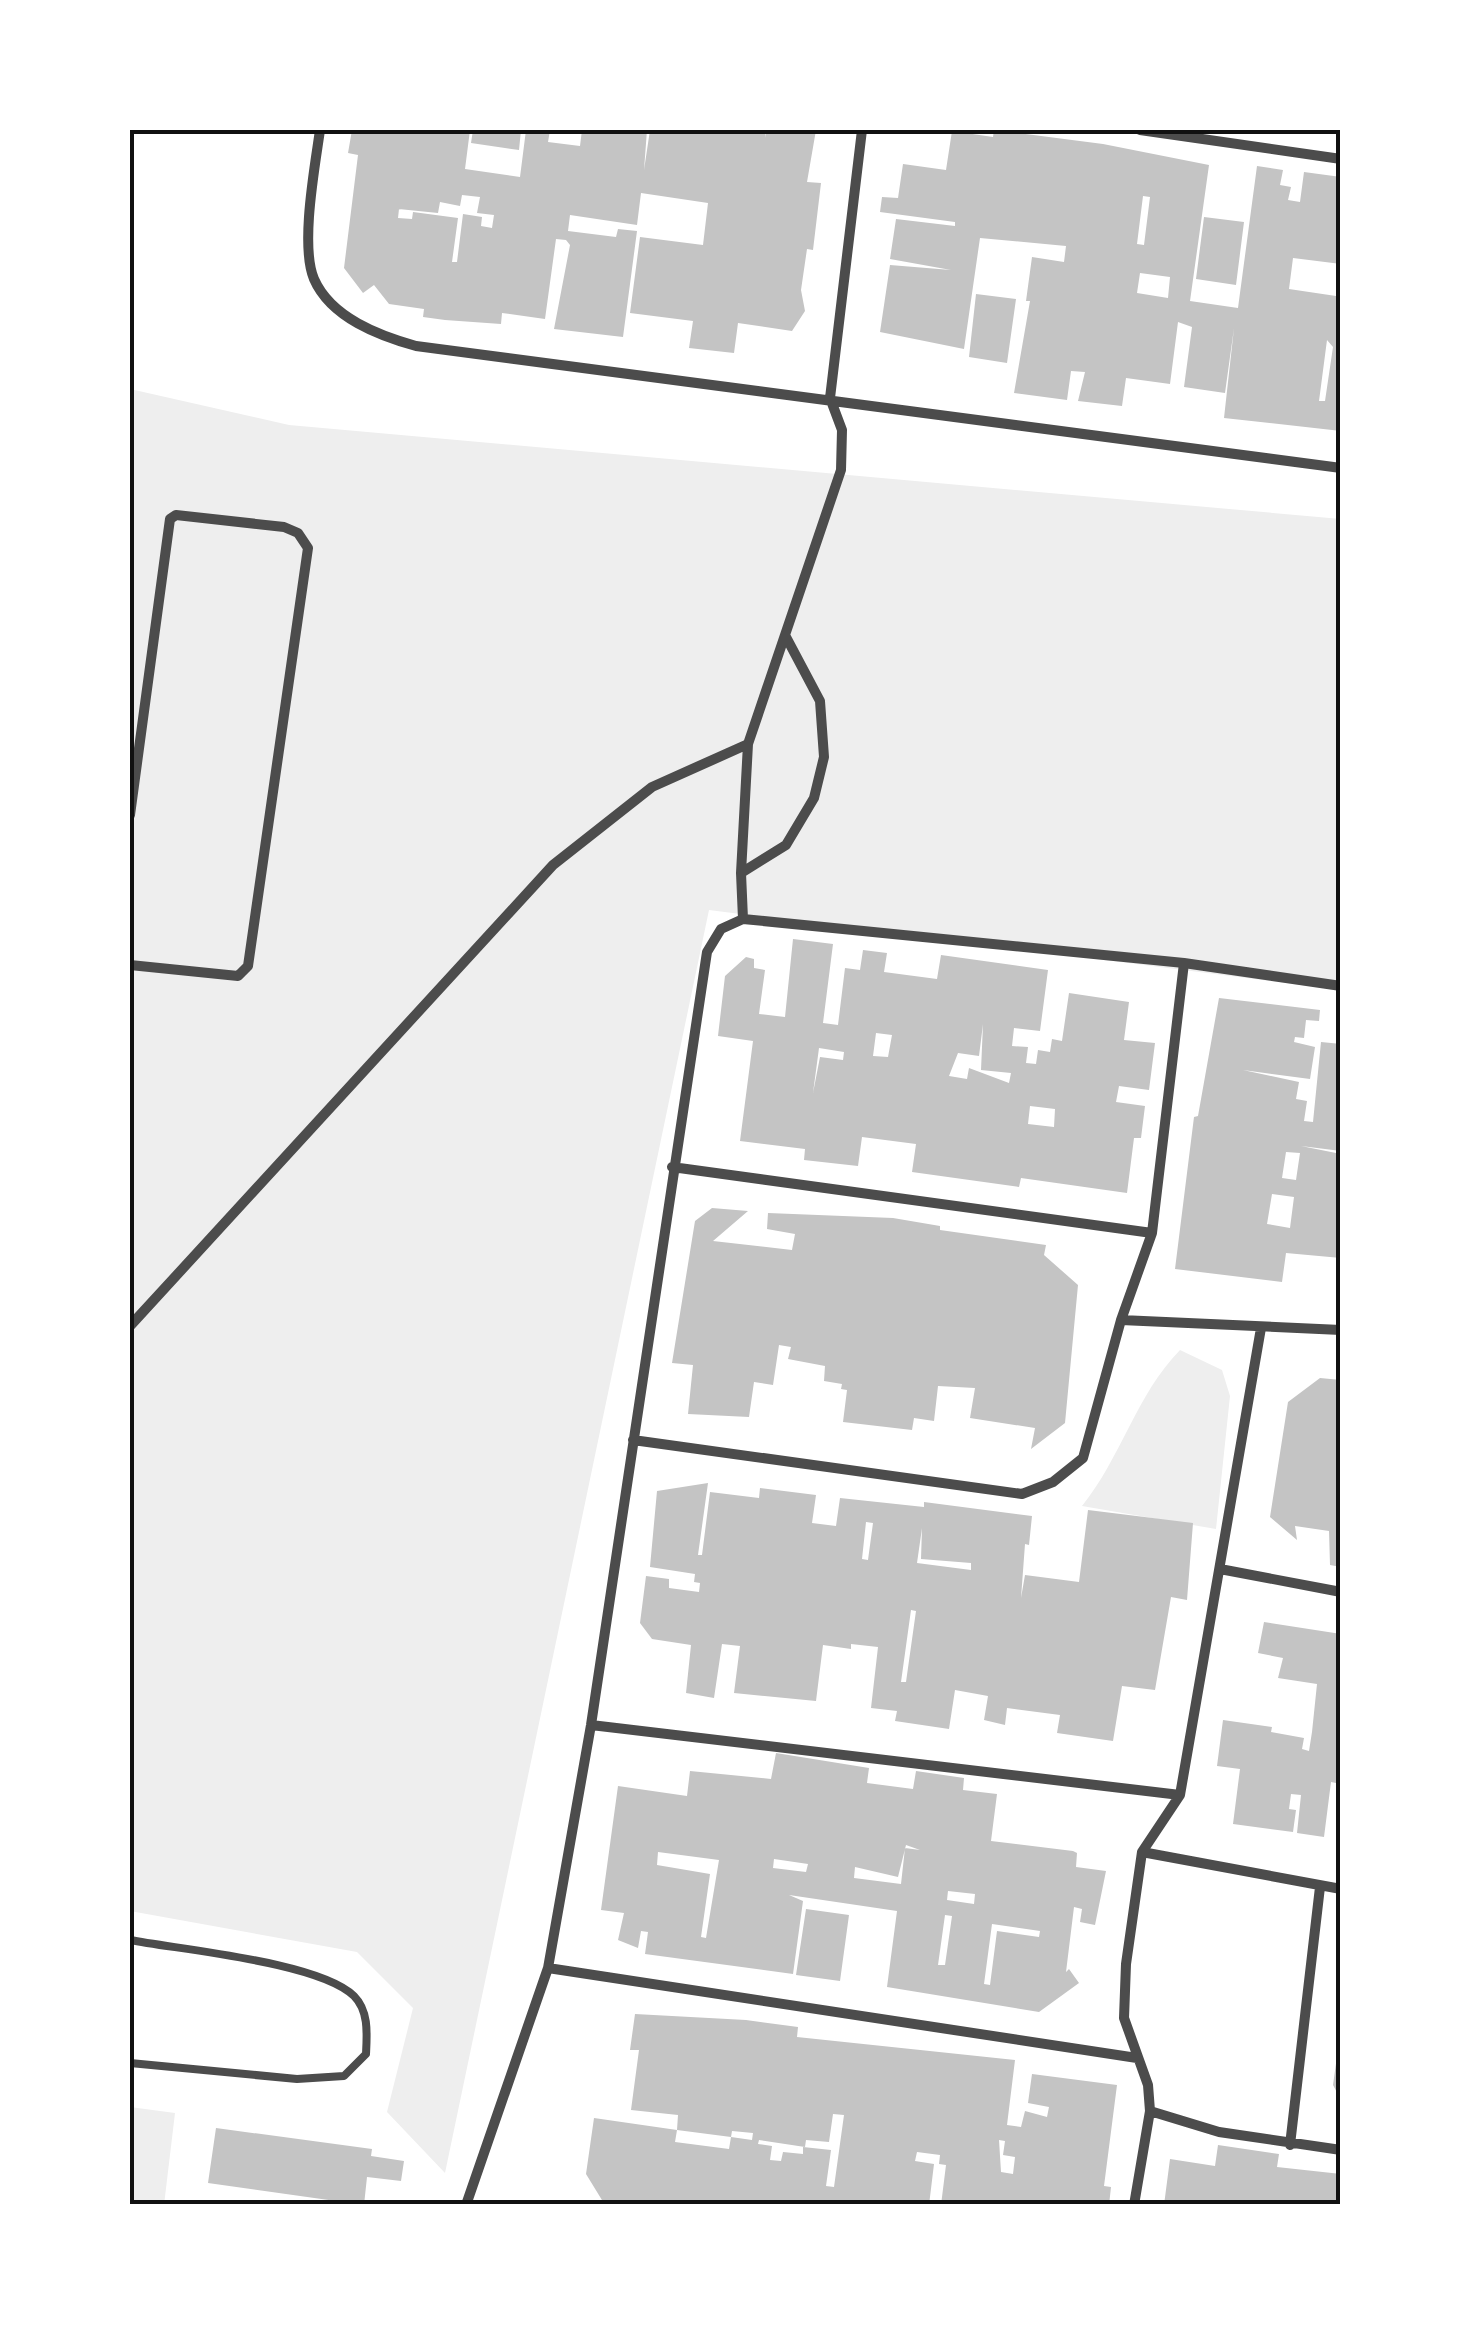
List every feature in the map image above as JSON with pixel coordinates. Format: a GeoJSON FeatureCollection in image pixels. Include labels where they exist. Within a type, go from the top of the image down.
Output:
{"type":"FeatureCollection","features":[{"type":"Feature","properties":{"kind":"street"},"geometry":{"type":"LineString","coordinates":[[320,130],[310,242],[314,279],[336,305],[372,334],[416,346],[1341,468]]}},
{"type":"Feature","properties":{"kind":"street"},"geometry":{"type":"LineString","coordinates":[[743,919],[741,873],[748,744],[842,470],[842,430],[830,398],[862,130]]}},
{"type":"Feature","properties":{"kind":"street"},"geometry":{"type":"LineString","coordinates":[[1140,130],[1341,158]]}},
{"type":"Feature","properties":{"kind":"street"},"geometry":{"type":"LineString","coordinates":[[130,815],[170,520],[176,515],[284,526],[298,533],[308,548],[248,966],[238,976],[130,966]]}},
{"type":"Feature","properties":{"kind":"street"},"geometry":{"type":"LineString","coordinates":[[741,873],[786,845],[814,798],[824,757],[820,702],[785,636]]}},
{"type":"Feature","properties":{"kind":"street"},"geometry":{"type":"LineString","coordinates":[[130,1326],[553,865],[652,786],[748,744]]}},
{"type":"Feature","properties":{"kind":"street"},"geometry":{"type":"LineString","coordinates":[[466,2205],[548,1968],[591,1725],[707,952],[722,929],[743,919],[1184,963],[1341,986]]}},
{"type":"Feature","properties":{"kind":"street"},"geometry":{"type":"LineString","coordinates":[[633,1440],[1022,1494],[1053,1482],[1083,1458],[1121,1320],[1152,1233],[1184,963]]}},
{"type":"Feature","properties":{"kind":"street"},"geometry":{"type":"LineString","coordinates":[[672,1167],[1152,1233]]}},
{"type":"Feature","properties":{"kind":"street"},"geometry":{"type":"LineString","coordinates":[[1121,1320],[1341,1330]]}},
{"type":"Feature","properties":{"kind":"street"},"geometry":{"type":"LineString","coordinates":[[1134,2205],[1150,2111],[1148,2085],[1124,2018],[1142,1852],[1180,1795],[1261,1328]]}},
{"type":"Feature","properties":{"kind":"street"},"geometry":{"type":"LineString","coordinates":[[1220,1569],[1341,1592]]}},
{"type":"Feature","properties":{"kind":"street"},"geometry":{"type":"LineString","coordinates":[[591,1725],[1180,1795]]}},
{"type":"Feature","properties":{"kind":"street"},"geometry":{"type":"LineString","coordinates":[[1142,1852],[1341,1889]]}},
{"type":"Feature","properties":{"kind":"street"},"geometry":{"type":"LineString","coordinates":[[1290,2145],[1320,1887]]}},
{"type":"Feature","properties":{"kind":"street"},"geometry":{"type":"LineString","coordinates":[[548,1968],[1137,2058]]}},
{"type":"Feature","properties":{"kind":"street"},"geometry":{"type":"LineString","coordinates":[[1150,2111],[1219,2132],[1341,2150]]}},
{"type":"Feature","properties":{"kind":"lane"},"geometry":{"type":"LineString","coordinates":[[130,1940],[321,1975],[356,1997],[367,2022],[366,2054],[344,2076],[298,2079],[130,2063]]}},
{"type":"Feature","properties":{"kind":"shaded area"},"geometry":{"type":"Polygon","coordinates":[[[130,389],[289,425],[1341,519],[1341,990],[709,910],[445,2173],[387,2112],[413,2008],[357,1952],[130,1911],[130,389]]]}},
{"type":"Feature","properties":{"kind":"shaded area"},"geometry":{"type":"Polygon","coordinates":[[[1180,1350],[1222,1370],[1230,1396],[1216,1529],[1082,1506],[1108,1468],[1140,1406],[1180,1350]]]}},
{"type":"Feature","properties":{"kind":"shaded area"},"geometry":{"type":"Polygon","coordinates":[[[130,2107],[175,2113],[164,2205],[130,2205],[130,2107]]]}},
{"type":"Feature","properties":{"kind":"building"},"geometry":{"type":"Polygon","coordinates":[[[352,130],[470,130],[465,169],[520,177],[526,130],[550,130],[548,142],[580,146],[582,130],[647,130],[644,170],[650,130],[765,130],[765,138],[766,130],[816,130],[807,182],[821,183],[813,250],[807,249],[801,290],[805,311],[792,331],[738,323],[734,353],[689,348],[693,321],[630,313],[640,237],[703,245],[708,203],[641,193],[637,225],[570,215],[568,231],[616,237],[618,229],[637,231],[623,337],[554,329],[570,245],[566,240],[556,239],[545,319],[502,313],[501,324],[423,317],[424,309],[389,304],[374,285],[363,293],[344,268],[358,155],[348,153],[352,130]],[[462,195],[460,206],[440,202],[438,213],[399,209],[398,218],[412,219],[413,212],[458,218],[452,262],[457,262],[463,214],[482,217],[481,226],[492,228],[494,215],[477,213],[480,197],[462,195]]]}},
{"type":"Feature","properties":{"kind":"building"},"geometry":{"type":"Polygon","coordinates":[[[473,130],[521,130],[519,150],[471,143],[473,130]]]}},
{"type":"Feature","properties":{"kind":"building"},"geometry":{"type":"Polygon","coordinates":[[[994,130],[1103,144],[1209,165],[1190,301],[1238,308],[1257,166],[1283,170],[1280,185],[1291,187],[1288,200],[1300,202],[1304,172],[1341,177],[1341,264],[1293,258],[1289,289],[1336,296],[1341,275],[1341,431],[1224,418],[1234,328],[1225,393],[1184,387],[1192,327],[1178,322],[1170,384],[1126,378],[1122,406],[1078,401],[1085,372],[1071,371],[1067,400],[1014,393],[1030,301],[1026,301],[1032,257],[1064,262],[1066,246],[980,238],[964,349],[880,332],[890,265],[951,270],[890,259],[896,219],[955,226],[955,222],[880,212],[882,197],[898,198],[903,164],[946,170],[952,131],[993,137],[994,130]],[[1143,196],[1137,244],[1144,245],[1150,197],[1143,196]],[[1140,273],[1137,293],[1168,298],[1170,277],[1140,273]],[[1327,340],[1319,401],[1325,401],[1333,347],[1327,340]]]}},
{"type":"Feature","properties":{"kind":"building"},"geometry":{"type":"Polygon","coordinates":[[[1204,217],[1244,222],[1236,285],[1196,279],[1204,217]]]}},
{"type":"Feature","properties":{"kind":"building"},"geometry":{"type":"Polygon","coordinates":[[[976,294],[1016,299],[1007,363],[969,357],[976,294]]]}},
{"type":"Feature","properties":{"kind":"building"},"geometry":{"type":"Polygon","coordinates":[[[793,939],[833,944],[823,1023],[838,1025],[845,968],[860,970],[863,950],[887,953],[884,972],[937,979],[941,955],[1048,970],[1040,1031],[1014,1028],[1012,1046],[1028,1047],[1026,1063],[1036,1064],[1038,1050],[1050,1052],[1052,1039],[1062,1041],[1069,993],[1129,1002],[1124,1040],[1155,1043],[1149,1090],[1119,1086],[1116,1102],[1145,1106],[1141,1138],[1134,1138],[1127,1193],[1021,1178],[1019,1187],[912,1172],[916,1144],[862,1137],[858,1166],[804,1160],[805,1149],[740,1141],[753,1041],[718,1036],[725,976],[746,957],[754,959],[754,968],[765,970],[759,1014],[785,1017],[793,939]],[[983,1024],[979,1056],[958,1053],[949,1076],[967,1079],[969,1068],[1009,1083],[1011,1073],[981,1070],[983,1024]],[[876,1033],[873,1056],[888,1057],[892,1035],[876,1033]],[[819,1048],[813,1093],[820,1057],[843,1060],[844,1052],[819,1048]],[[1030,1106],[1028,1124],[1054,1127],[1055,1109],[1030,1106]]]}},
{"type":"Feature","properties":{"kind":"building"},"geometry":{"type":"Polygon","coordinates":[[[1219,998],[1320,1010],[1319,1021],[1306,1020],[1304,1038],[1295,1037],[1294,1042],[1315,1047],[1310,1079],[1243,1070],[1299,1082],[1296,1099],[1307,1101],[1304,1121],[1313,1122],[1321,1042],[1341,1044],[1341,1151],[1301,1146],[1341,1154],[1341,1258],[1286,1253],[1282,1282],[1175,1269],[1194,1117],[1198,1116],[1219,998]],[[1286,1152],[1282,1178],[1296,1180],[1300,1153],[1286,1152]],[[1272,1194],[1267,1224],[1290,1228],[1294,1197],[1272,1194]]]}},
{"type":"Feature","properties":{"kind":"building"},"geometry":{"type":"Polygon","coordinates":[[[712,1208],[748,1211],[713,1241],[792,1250],[795,1234],[767,1229],[768,1213],[893,1218],[940,1226],[940,1230],[1046,1245],[1044,1255],[1078,1285],[1065,1423],[1031,1449],[1035,1428],[970,1418],[975,1388],[938,1386],[934,1421],[914,1418],[912,1430],[843,1422],[847,1390],[841,1389],[842,1384],[824,1381],[825,1366],[788,1359],[791,1347],[779,1345],[773,1385],[754,1382],[749,1417],[688,1414],[693,1365],[672,1363],[695,1221],[712,1208]]]}},
{"type":"Feature","properties":{"kind":"building"},"geometry":{"type":"Polygon","coordinates":[[[1320,1378],[1341,1380],[1341,1567],[1330,1565],[1329,1531],[1295,1526],[1297,1540],[1270,1517],[1288,1402],[1320,1378]]]}},
{"type":"Feature","properties":{"kind":"building"},"geometry":{"type":"Polygon","coordinates":[[[708,1483],[698,1555],[702,1555],[710,1492],[759,1498],[760,1488],[816,1495],[812,1523],[836,1526],[840,1498],[924,1507],[924,1502],[1032,1516],[1029,1545],[1025,1544],[1021,1598],[1025,1575],[1079,1582],[1088,1510],[1193,1523],[1187,1600],[1171,1597],[1155,1690],[1122,1686],[1113,1741],[1057,1733],[1060,1715],[1007,1708],[1005,1725],[984,1720],[988,1696],[955,1690],[949,1729],[895,1721],[897,1711],[871,1708],[878,1647],[823,1645],[816,1701],[734,1693],[740,1646],[722,1644],[714,1698],[686,1693],[691,1645],[652,1639],[640,1623],[646,1576],[669,1579],[669,1588],[699,1592],[695,1574],[650,1567],[657,1491],[708,1483]],[[866,1522],[862,1559],[868,1560],[873,1523],[866,1522]],[[922,1528],[917,1563],[971,1570],[971,1563],[921,1559],[922,1528]],[[911,1610],[901,1682],[906,1682],[916,1611],[911,1610]]]}},
{"type":"Feature","properties":{"kind":"building"},"geometry":{"type":"Polygon","coordinates":[[[1264,1622],[1341,1634],[1341,1784],[1331,1782],[1324,1837],[1297,1833],[1301,1795],[1291,1794],[1289,1809],[1296,1810],[1293,1832],[1233,1824],[1240,1769],[1217,1766],[1223,1720],[1272,1727],[1271,1732],[1304,1738],[1302,1749],[1309,1751],[1312,1732],[1317,1684],[1278,1678],[1283,1658],[1258,1653],[1264,1622]]]}},
{"type":"Feature","properties":{"kind":"building"},"geometry":{"type":"Polygon","coordinates":[[[776,1753],[869,1768],[867,1783],[913,1789],[916,1771],[964,1778],[963,1790],[997,1794],[991,1841],[1073,1851],[1077,1853],[1076,1867],[1106,1871],[1095,1925],[1080,1922],[1082,1909],[1074,1907],[1066,1972],[1069,1969],[1079,1983],[1039,2012],[887,1987],[897,1911],[789,1895],[803,1901],[793,1974],[645,1954],[648,1932],[641,1931],[638,1948],[618,1940],[624,1913],[601,1910],[618,1786],[687,1796],[690,1771],[771,1779],[776,1753]],[[905,1850],[898,1877],[855,1867],[854,1878],[901,1884],[905,1850]],[[658,1852],[657,1865],[710,1874],[701,1937],[706,1938],[719,1860],[658,1852]],[[774,1859],[773,1868],[806,1872],[808,1864],[774,1859]],[[948,1891],[947,1900],[974,1904],[975,1894],[948,1891]],[[945,1915],[938,1965],[945,1965],[952,1916],[945,1915]],[[992,1924],[984,1984],[990,1985],[997,1931],[1039,1937],[1040,1931],[992,1924]]]}},
{"type":"Feature","properties":{"kind":"building"},"geometry":{"type":"Polygon","coordinates":[[[806,1909],[849,1915],[840,1981],[796,1975],[806,1909]]]}},
{"type":"Feature","properties":{"kind":"building"},"geometry":{"type":"Polygon","coordinates":[[[635,2014],[746,2020],[798,2027],[797,2037],[1015,2060],[1007,2125],[1021,2127],[1025,2111],[1047,2117],[1049,2107],[1028,2103],[1032,2074],[1117,2085],[1104,2186],[1111,2187],[1109,2205],[941,2205],[946,2165],[939,2164],[940,2155],[917,2152],[915,2161],[934,2164],[929,2205],[605,2205],[586,2174],[594,2118],[677,2130],[678,2115],[631,2110],[639,2050],[630,2050],[635,2014]],[[833,2114],[829,2142],[806,2140],[805,2147],[759,2140],[758,2144],[772,2146],[770,2160],[781,2161],[783,2152],[803,2154],[803,2147],[831,2150],[826,2186],[834,2187],[844,2115],[833,2114]],[[677,2130],[675,2142],[729,2149],[731,2137],[677,2130]],[[732,2131],[731,2137],[752,2140],[753,2133],[732,2131]],[[999,2140],[1001,2172],[1013,2174],[1015,2157],[1003,2155],[1005,2141],[999,2140]]]}},
{"type":"Feature","properties":{"kind":"building"},"geometry":{"type":"Polygon","coordinates":[[[1341,2043],[1341,2100],[1333,2085],[1341,2043]]]}},
{"type":"Feature","properties":{"kind":"building"},"geometry":{"type":"Polygon","coordinates":[[[216,2128],[372,2149],[371,2156],[404,2161],[401,2181],[367,2177],[364,2205],[208,2183],[216,2128]]]}},
{"type":"Feature","properties":{"kind":"building"},"geometry":{"type":"Polygon","coordinates":[[[1218,2145],[1279,2154],[1277,2167],[1341,2174],[1341,2205],[1164,2205],[1170,2159],[1215,2166],[1218,2145]]]}}]}
